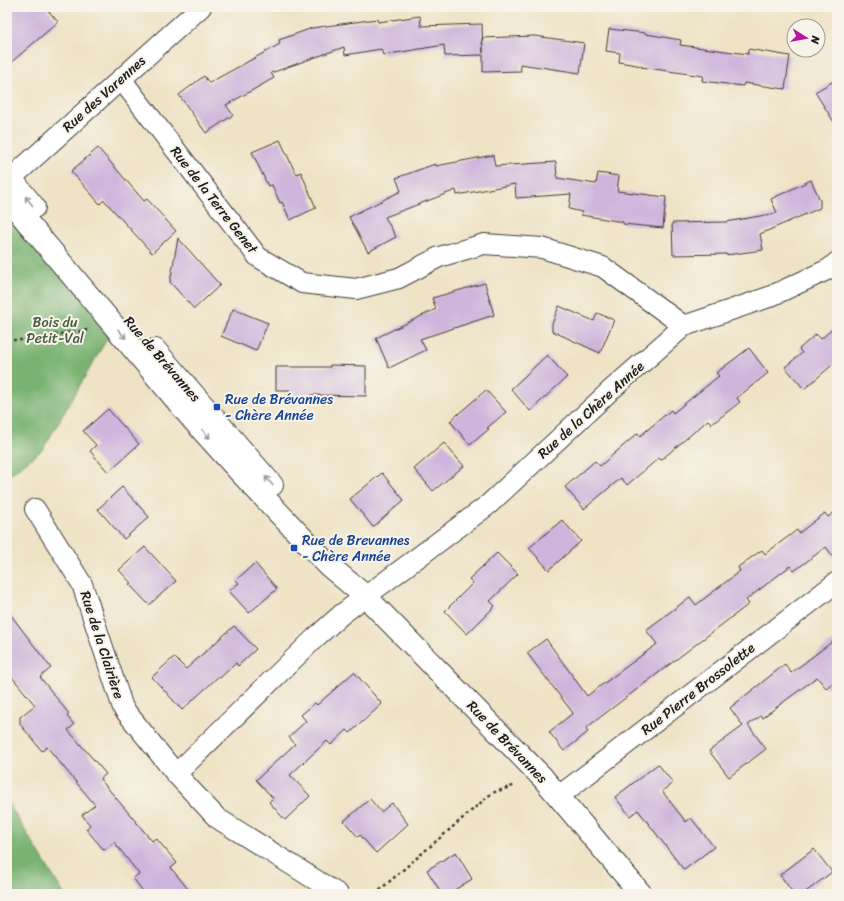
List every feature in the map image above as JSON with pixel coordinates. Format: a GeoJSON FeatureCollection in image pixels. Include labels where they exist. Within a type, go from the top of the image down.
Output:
{"type":"FeatureCollection","features":[{"type":"Feature","properties":{"kind":"street","name":"Rue des Varennes"},"geometry":{"type":"LineString","coordinates":[[8,183],[201,7]]}},
{"type":"Feature","properties":{"kind":"street","name":"Rue de la Terre Genet"},"geometry":{"type":"LineString","coordinates":[[121,79],[258,257],[302,283],[356,290],[399,278],[439,257],[484,244],[542,248],[603,267],[684,326]]}},
{"type":"Feature","properties":{"kind":"street","name":"Rue de Brévannes"},"geometry":{"type":"LineString","coordinates":[[8,183],[115,326],[193,420],[328,565],[365,596],[542,777],[641,894]]}},
{"type":"Feature","properties":{"kind":"street","name":"Rue de Brévannes"},"geometry":{"type":"LineString","coordinates":[[8,183],[310,528],[347,568],[365,596]]}},
{"type":"Feature","properties":{"kind":"street","name":"Rue de la Chère Année"},"geometry":{"type":"LineString","coordinates":[[365,596],[488,505],[611,390],[684,326],[769,297],[829,270],[837,262]]}},
{"type":"Feature","properties":{"kind":"street","name":"Rue de la Clairière"},"geometry":{"type":"LineString","coordinates":[[35,509],[82,584],[122,708],[176,774],[218,818],[338,894]]}},
{"type":"Feature","properties":{"kind":"street","name":"Rue Pierre Brossolette"},"geometry":{"type":"LineString","coordinates":[[559,796],[837,582]]}},
{"type":"Feature","properties":{"kind":"street"},"geometry":{"type":"LineString","coordinates":[[176,774],[314,638],[365,596]]}},
{"type":"Feature","properties":{"kind":"path"},"geometry":{"type":"LineString","coordinates":[[7,340],[21,340],[115,326]]}},
{"type":"Feature","properties":{"kind":"path"},"geometry":{"type":"LineString","coordinates":[[375,894],[492,793],[542,777]]}},
{"type":"Feature","properties":{"kind":"green space","name":"Bois du Petit-Val"},"geometry":{"type":"Polygon","coordinates":[[[7,198],[115,325],[43,449],[7,477],[7,198]]]}},
{"type":"Feature","properties":{"kind":"green space"},"geometry":{"type":"Polygon","coordinates":[[[7,801],[64,894],[7,894],[7,801]]]}},
{"type":"Feature","properties":{"kind":"building"},"geometry":{"type":"Polygon","coordinates":[[[7,7],[45,7],[58,22],[7,66],[7,7]]]}},
{"type":"Feature","properties":{"kind":"building"},"geometry":{"type":"Polygon","coordinates":[[[420,16],[421,26],[482,24],[482,38],[535,36],[584,43],[580,73],[520,64],[521,71],[483,72],[483,55],[445,56],[444,45],[383,55],[381,49],[345,55],[344,47],[271,73],[274,78],[226,105],[233,115],[206,133],[179,95],[204,76],[209,83],[280,44],[279,40],[312,28],[377,19],[378,22],[420,16]]]}},
{"type":"Feature","properties":{"kind":"building"},"geometry":{"type":"Polygon","coordinates":[[[609,29],[646,33],[681,40],[680,45],[748,54],[748,49],[786,55],[786,58],[790,58],[785,89],[744,83],[743,86],[702,81],[703,76],[641,67],[642,66],[619,62],[620,53],[606,51],[609,29]]]}},
{"type":"Feature","properties":{"kind":"building"},"geometry":{"type":"Polygon","coordinates":[[[837,79],[837,127],[815,92],[837,79]]]}},
{"type":"Feature","properties":{"kind":"building"},"geometry":{"type":"Polygon","coordinates":[[[280,140],[296,174],[301,172],[316,208],[290,220],[272,185],[268,186],[252,152],[280,140]]]}},
{"type":"Feature","properties":{"kind":"building"},"geometry":{"type":"Polygon","coordinates":[[[98,148],[144,201],[147,199],[176,231],[152,253],[104,200],[100,204],[71,171],[98,148]]]}},
{"type":"Feature","properties":{"kind":"building"},"geometry":{"type":"Polygon","coordinates":[[[493,155],[495,166],[556,162],[557,178],[596,184],[598,173],[619,176],[617,191],[666,197],[663,228],[623,224],[623,222],[581,215],[582,212],[569,209],[571,194],[516,198],[515,184],[457,195],[456,190],[385,217],[396,237],[368,252],[349,217],[401,191],[396,178],[435,164],[436,166],[493,155]]]}},
{"type":"Feature","properties":{"kind":"building"},"geometry":{"type":"Polygon","coordinates":[[[811,180],[820,200],[820,208],[760,234],[763,250],[726,255],[673,255],[672,223],[726,222],[777,213],[771,199],[811,180]]]}},
{"type":"Feature","properties":{"kind":"building"},"geometry":{"type":"Polygon","coordinates":[[[178,238],[220,285],[194,309],[170,282],[178,238]]]}},
{"type":"Feature","properties":{"kind":"building"},"geometry":{"type":"Polygon","coordinates":[[[485,283],[494,315],[420,339],[426,350],[389,368],[376,338],[436,309],[432,298],[485,283]]]}},
{"type":"Feature","properties":{"kind":"building"},"geometry":{"type":"Polygon","coordinates":[[[559,306],[594,321],[597,313],[614,320],[600,353],[552,331],[552,324],[559,306]]]}},
{"type":"Feature","properties":{"kind":"building"},"geometry":{"type":"Polygon","coordinates":[[[233,309],[268,323],[256,351],[221,336],[233,309]]]}},
{"type":"Feature","properties":{"kind":"building"},"geometry":{"type":"Polygon","coordinates":[[[837,325],[837,361],[804,389],[785,367],[802,353],[799,349],[816,334],[821,339],[837,325]]]}},
{"type":"Feature","properties":{"kind":"building"},"geometry":{"type":"Polygon","coordinates":[[[749,348],[768,373],[737,398],[740,402],[712,424],[708,420],[661,460],[659,458],[627,485],[621,478],[584,509],[565,487],[595,461],[600,466],[638,433],[640,436],[671,410],[673,413],[719,376],[716,373],[749,348]]]}},
{"type":"Feature","properties":{"kind":"building"},"geometry":{"type":"Polygon","coordinates":[[[547,355],[567,377],[530,411],[511,389],[547,355]]]}},
{"type":"Feature","properties":{"kind":"building"},"geometry":{"type":"Polygon","coordinates":[[[330,365],[366,366],[366,396],[311,395],[311,399],[289,399],[290,390],[276,390],[276,367],[330,367],[330,365]]]}},
{"type":"Feature","properties":{"kind":"building"},"geometry":{"type":"Polygon","coordinates":[[[486,390],[506,412],[470,445],[450,421],[486,390]]]}},
{"type":"Feature","properties":{"kind":"building"},"geometry":{"type":"Polygon","coordinates":[[[108,409],[139,444],[108,472],[90,451],[96,445],[83,431],[108,409]]]}},
{"type":"Feature","properties":{"kind":"building"},"geometry":{"type":"Polygon","coordinates":[[[444,443],[464,466],[433,491],[414,469],[444,443]]]}},
{"type":"Feature","properties":{"kind":"building"},"geometry":{"type":"Polygon","coordinates":[[[382,473],[404,500],[373,527],[350,499],[382,473]]]}},
{"type":"Feature","properties":{"kind":"building"},"geometry":{"type":"Polygon","coordinates":[[[122,487],[149,517],[124,539],[98,509],[122,487]]]}},
{"type":"Feature","properties":{"kind":"building"},"geometry":{"type":"Polygon","coordinates":[[[837,510],[837,562],[826,547],[794,571],[790,566],[746,600],[749,604],[586,728],[588,732],[564,751],[549,732],[573,713],[527,653],[546,639],[587,696],[657,644],[646,630],[690,597],[696,605],[740,571],[738,567],[762,550],[765,554],[797,530],[799,533],[825,513],[828,517],[837,510]]]}},
{"type":"Feature","properties":{"kind":"building"},"geometry":{"type":"Polygon","coordinates":[[[562,520],[581,541],[549,570],[529,548],[562,520]]]}},
{"type":"Feature","properties":{"kind":"building"},"geometry":{"type":"Polygon","coordinates":[[[145,547],[176,581],[149,605],[129,584],[131,583],[119,570],[145,547]]]}},
{"type":"Feature","properties":{"kind":"building"},"geometry":{"type":"Polygon","coordinates":[[[497,553],[518,574],[490,601],[495,606],[467,634],[445,611],[473,583],[469,579],[497,553]]]}},
{"type":"Feature","properties":{"kind":"building"},"geometry":{"type":"Polygon","coordinates":[[[255,563],[277,589],[249,613],[229,591],[239,583],[236,580],[255,563]]]}},
{"type":"Feature","properties":{"kind":"building"},"geometry":{"type":"Polygon","coordinates":[[[7,610],[51,668],[40,677],[69,714],[67,716],[74,725],[68,730],[106,774],[100,779],[152,841],[156,838],[177,863],[171,868],[192,894],[145,894],[133,878],[139,874],[114,842],[104,850],[86,829],[90,825],[82,815],[95,805],[47,747],[42,751],[20,724],[20,717],[35,705],[7,671],[7,610]]]}},
{"type":"Feature","properties":{"kind":"building"},"geometry":{"type":"Polygon","coordinates":[[[234,626],[256,649],[238,666],[236,663],[220,678],[218,677],[182,710],[152,677],[174,657],[186,669],[234,626]]]}},
{"type":"Feature","properties":{"kind":"building"},"geometry":{"type":"Polygon","coordinates":[[[837,638],[837,680],[826,688],[817,677],[762,718],[761,716],[748,725],[766,749],[729,777],[709,751],[743,726],[730,708],[785,664],[791,673],[837,638]]]}},
{"type":"Feature","properties":{"kind":"building"},"geometry":{"type":"Polygon","coordinates":[[[354,672],[382,704],[350,733],[347,730],[331,745],[327,741],[290,775],[310,796],[285,820],[269,802],[273,798],[256,780],[295,744],[289,737],[306,721],[301,715],[315,703],[317,705],[354,672]]]}},
{"type":"Feature","properties":{"kind":"building"},"geometry":{"type":"Polygon","coordinates":[[[658,764],[673,783],[662,791],[686,822],[691,818],[714,847],[684,870],[638,810],[630,816],[615,797],[658,764]]]}},
{"type":"Feature","properties":{"kind":"building"},"geometry":{"type":"Polygon","coordinates":[[[370,799],[381,812],[392,803],[408,824],[376,853],[360,835],[358,837],[344,821],[370,799]]]}},
{"type":"Feature","properties":{"kind":"building"},"geometry":{"type":"Polygon","coordinates":[[[814,849],[832,872],[803,894],[794,894],[780,875],[814,849]]]}},
{"type":"Feature","properties":{"kind":"building"},"geometry":{"type":"Polygon","coordinates":[[[456,852],[472,879],[448,894],[442,894],[427,870],[456,852]]]}},
{"type":"Feature","properties":{"kind":"place","name":"Rue de Brévannes - Chère Année"},"geometry":{"type":"Point","coordinates":[217,407]}},
{"type":"Feature","properties":{"kind":"place","name":"Rue de Brevannes - Chère Année"},"geometry":{"type":"Point","coordinates":[294,548]}}]}
